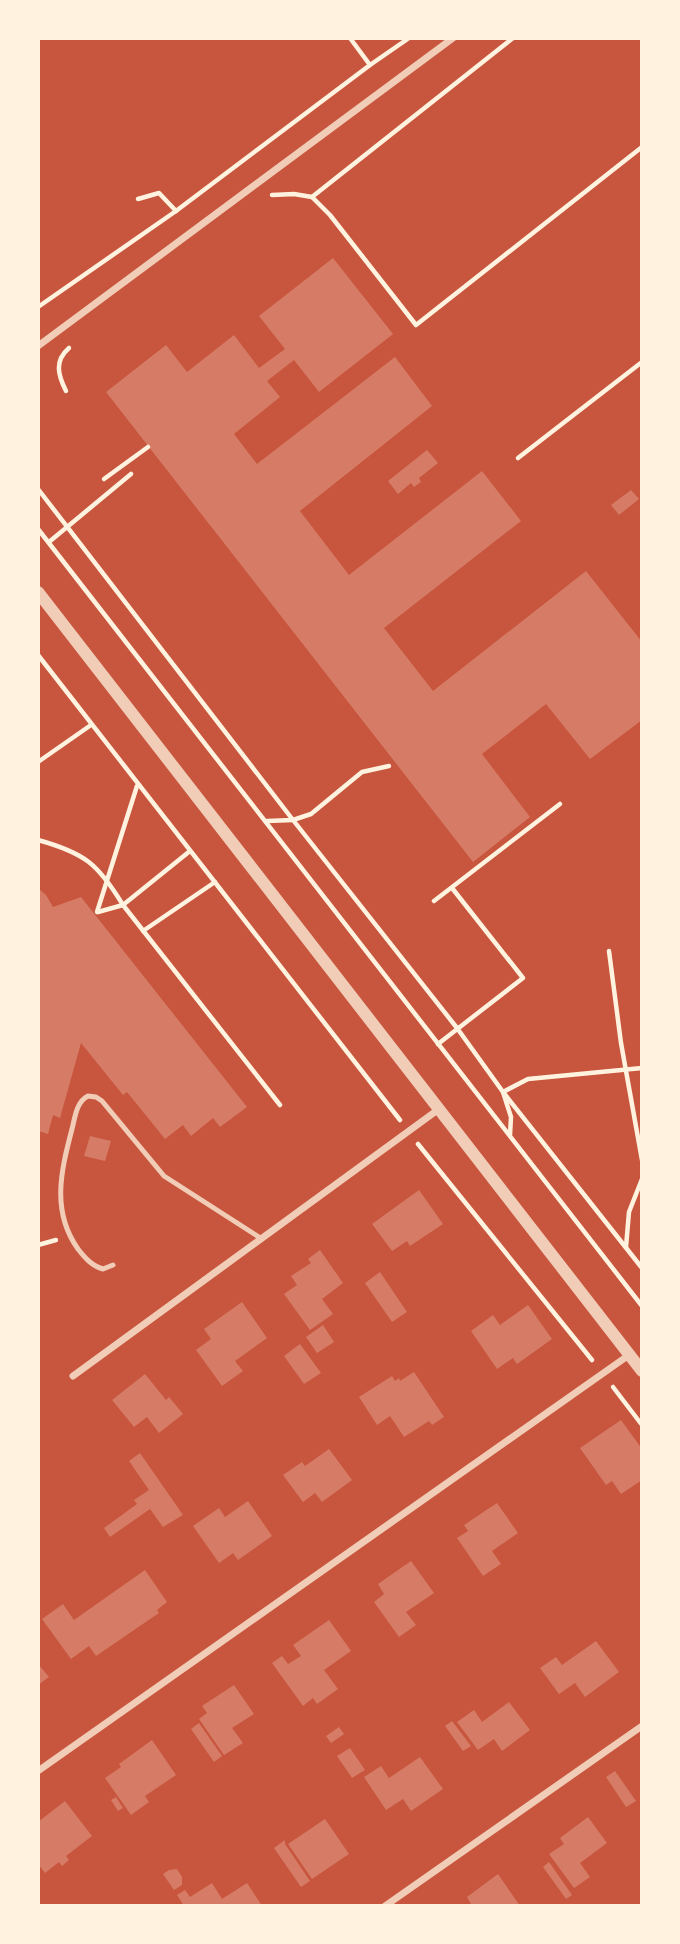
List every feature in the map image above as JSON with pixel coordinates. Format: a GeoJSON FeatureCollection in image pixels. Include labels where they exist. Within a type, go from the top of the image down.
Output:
{"type":"FeatureCollection","features":[{"type":"Feature","properties":{"kind":"street"},"geometry":{"type":"LineString","coordinates":[[38,346],[453,38]]}},
{"type":"Feature","properties":{"kind":"street"},"geometry":{"type":"LineString","coordinates":[[38,592],[642,1371]]}},
{"type":"Feature","properties":{"kind":"street"},"geometry":{"type":"LineString","coordinates":[[73,1376],[439,1109]]}},
{"type":"Feature","properties":{"kind":"street"},"geometry":{"type":"LineString","coordinates":[[38,1771],[629,1355]]}},
{"type":"Feature","properties":{"kind":"street"},"geometry":{"type":"LineString","coordinates":[[385,1906],[642,1726]]}},
{"type":"Feature","properties":{"kind":"lane"},"geometry":{"type":"LineString","coordinates":[[113,1265],[103,1269],[90,1262],[73,1241],[63,1221],[61,1186],[65,1154],[79,1104],[88,1096],[102,1101],[164,1176],[262,1239]]}},
{"type":"Feature","properties":{"kind":"path"},"geometry":{"type":"LineString","coordinates":[[350,38],[370,65]]}},
{"type":"Feature","properties":{"kind":"path"},"geometry":{"type":"LineString","coordinates":[[38,307],[176,211],[410,38]]}},
{"type":"Feature","properties":{"kind":"path"},"geometry":{"type":"LineString","coordinates":[[312,197],[513,38]]}},
{"type":"Feature","properties":{"kind":"path"},"geometry":{"type":"LineString","coordinates":[[262,203],[273,194],[312,197],[330,215],[416,326],[642,147]]}},
{"type":"Feature","properties":{"kind":"path"},"geometry":{"type":"LineString","coordinates":[[138,199],[159,193],[176,211]]}},
{"type":"Feature","properties":{"kind":"path"},"geometry":{"type":"LineString","coordinates":[[66,391],[58,375],[58,366],[65,351],[76,343]]}},
{"type":"Feature","properties":{"kind":"path"},"geometry":{"type":"LineString","coordinates":[[518,458],[642,362]]}},
{"type":"Feature","properties":{"kind":"path"},"geometry":{"type":"LineString","coordinates":[[104,479],[148,447]]}},
{"type":"Feature","properties":{"kind":"path"},"geometry":{"type":"LineString","coordinates":[[49,542],[131,474]]}},
{"type":"Feature","properties":{"kind":"path"},"geometry":{"type":"LineString","coordinates":[[38,489],[642,1268]]}},
{"type":"Feature","properties":{"kind":"path"},"geometry":{"type":"LineString","coordinates":[[38,529],[642,1306]]}},
{"type":"Feature","properties":{"kind":"path"},"geometry":{"type":"LineString","coordinates":[[38,655],[400,1121]]}},
{"type":"Feature","properties":{"kind":"path"},"geometry":{"type":"LineString","coordinates":[[38,762],[91,725]]}},
{"type":"Feature","properties":{"kind":"path"},"geometry":{"type":"LineString","coordinates":[[266,821],[293,820],[311,814],[362,772],[389,766]]}},
{"type":"Feature","properties":{"kind":"path"},"geometry":{"type":"LineString","coordinates":[[138,785],[97,912],[122,905],[190,851]]}},
{"type":"Feature","properties":{"kind":"path"},"geometry":{"type":"LineString","coordinates":[[434,901],[560,804]]}},
{"type":"Feature","properties":{"kind":"path"},"geometry":{"type":"LineString","coordinates":[[38,840],[70,849],[92,864],[107,880],[122,905],[280,1105]]}},
{"type":"Feature","properties":{"kind":"path"},"geometry":{"type":"LineString","coordinates":[[143,931],[215,881]]}},
{"type":"Feature","properties":{"kind":"path"},"geometry":{"type":"LineString","coordinates":[[438,1044],[523,978],[452,888]]}},
{"type":"Feature","properties":{"kind":"path"},"geometry":{"type":"LineString","coordinates":[[609,951],[642,1160]]}},
{"type":"Feature","properties":{"kind":"path"},"geometry":{"type":"LineString","coordinates":[[503,1092],[528,1079],[642,1068]]}},
{"type":"Feature","properties":{"kind":"path"},"geometry":{"type":"LineString","coordinates":[[503,1092],[511,1117],[510,1136]]}},
{"type":"Feature","properties":{"kind":"path"},"geometry":{"type":"LineString","coordinates":[[435,1165],[642,1425]]}},
{"type":"Feature","properties":{"kind":"path"},"geometry":{"type":"LineString","coordinates":[[626,1248],[629,1212],[642,1179]]}},
{"type":"Feature","properties":{"kind":"building"},"geometry":{"type":"Polygon","coordinates":[[[333,258],[393,334],[319,392],[294,360],[267,381],[280,397],[234,434],[257,464],[395,357],[432,406],[300,511],[349,575],[482,471],[521,521],[384,628],[433,691],[586,571],[642,642],[642,720],[590,759],[546,704],[482,754],[530,817],[473,862],[106,392],[166,345],[187,372],[234,335],[259,368],[285,349],[259,316],[333,258]]]}},
{"type":"Feature","properties":{"kind":"building"},"geometry":{"type":"Polygon","coordinates":[[[427,450],[438,463],[419,478],[421,482],[414,487],[411,483],[398,494],[388,481],[427,450]]]}},
{"type":"Feature","properties":{"kind":"building"},"geometry":{"type":"Polygon","coordinates":[[[631,490],[639,499],[619,515],[611,505],[631,490]]]}},
{"type":"Feature","properties":{"kind":"building"},"geometry":{"type":"Polygon","coordinates":[[[38,888],[53,907],[81,897],[247,1107],[220,1127],[213,1118],[191,1136],[183,1125],[165,1139],[127,1092],[123,1095],[81,1043],[60,1118],[53,1115],[48,1134],[38,1131],[38,888]]]}},
{"type":"Feature","properties":{"kind":"building"},"geometry":{"type":"Polygon","coordinates":[[[90,1136],[111,1141],[105,1161],[84,1156],[90,1136]]]}},
{"type":"Feature","properties":{"kind":"building"},"geometry":{"type":"Polygon","coordinates":[[[419,1190],[443,1224],[410,1246],[407,1241],[392,1251],[372,1224],[419,1190]]]}},
{"type":"Feature","properties":{"kind":"building"},"geometry":{"type":"Polygon","coordinates":[[[320,1250],[343,1283],[322,1299],[333,1314],[310,1330],[284,1294],[297,1285],[291,1276],[311,1263],[308,1259],[320,1250]]]}},
{"type":"Feature","properties":{"kind":"building"},"geometry":{"type":"Polygon","coordinates":[[[380,1272],[407,1312],[392,1322],[365,1283],[380,1272]]]}},
{"type":"Feature","properties":{"kind":"building"},"geometry":{"type":"Polygon","coordinates":[[[242,1302],[267,1338],[235,1361],[243,1371],[222,1386],[196,1350],[211,1339],[204,1329],[242,1302]]]}},
{"type":"Feature","properties":{"kind":"building"},"geometry":{"type":"Polygon","coordinates":[[[528,1305],[552,1339],[517,1364],[513,1358],[497,1369],[471,1331],[493,1315],[500,1325],[528,1305]]]}},
{"type":"Feature","properties":{"kind":"building"},"geometry":{"type":"Polygon","coordinates":[[[323,1325],[334,1342],[317,1353],[306,1337],[323,1325]]]}},
{"type":"Feature","properties":{"kind":"building"},"geometry":{"type":"Polygon","coordinates":[[[300,1344],[321,1373],[304,1384],[284,1356],[300,1344]]]}},
{"type":"Feature","properties":{"kind":"building"},"geometry":{"type":"Polygon","coordinates":[[[414,1372],[444,1417],[432,1425],[429,1421],[404,1437],[390,1416],[377,1425],[359,1397],[392,1376],[395,1381],[399,1378],[400,1381],[414,1372]]]}},
{"type":"Feature","properties":{"kind":"building"},"geometry":{"type":"Polygon","coordinates":[[[145,1374],[166,1400],[169,1397],[183,1414],[159,1433],[147,1417],[134,1427],[112,1400],[145,1374]]]}},
{"type":"Feature","properties":{"kind":"building"},"geometry":{"type":"Polygon","coordinates":[[[621,1420],[642,1449],[642,1480],[621,1494],[612,1481],[606,1485],[580,1448],[621,1420]]]}},
{"type":"Feature","properties":{"kind":"building"},"geometry":{"type":"Polygon","coordinates":[[[329,1449],[352,1480],[322,1502],[315,1493],[303,1502],[283,1475],[302,1462],[305,1466],[329,1449]]]}},
{"type":"Feature","properties":{"kind":"building"},"geometry":{"type":"Polygon","coordinates":[[[140,1453],[183,1515],[163,1527],[150,1509],[110,1537],[104,1528],[137,1504],[134,1500],[149,1490],[129,1461],[140,1453]]]}},
{"type":"Feature","properties":{"kind":"building"},"geometry":{"type":"Polygon","coordinates":[[[248,1501],[272,1536],[238,1560],[233,1553],[219,1563],[193,1526],[219,1508],[225,1517],[248,1501]]]}},
{"type":"Feature","properties":{"kind":"building"},"geometry":{"type":"Polygon","coordinates":[[[497,1503],[518,1533],[492,1551],[501,1564],[483,1576],[457,1538],[468,1531],[464,1525],[497,1503]]]}},
{"type":"Feature","properties":{"kind":"building"},"geometry":{"type":"Polygon","coordinates":[[[411,1561],[434,1593],[406,1612],[416,1625],[399,1637],[374,1602],[384,1594],[378,1584],[411,1561]]]}},
{"type":"Feature","properties":{"kind":"building"},"geometry":{"type":"Polygon","coordinates":[[[145,1570],[167,1602],[157,1610],[159,1613],[96,1656],[89,1646],[71,1659],[42,1619],[63,1604],[74,1620],[145,1570]]]}},
{"type":"Feature","properties":{"kind":"building"},"geometry":{"type":"Polygon","coordinates":[[[329,1620],[351,1651],[324,1670],[338,1689],[317,1704],[313,1698],[303,1706],[272,1663],[282,1656],[288,1664],[301,1656],[293,1645],[329,1620]]]}},
{"type":"Feature","properties":{"kind":"building"},"geometry":{"type":"Polygon","coordinates":[[[596,1641],[619,1672],[585,1697],[575,1683],[559,1694],[540,1668],[556,1657],[562,1665],[596,1641]]]}},
{"type":"Feature","properties":{"kind":"building"},"geometry":{"type":"Polygon","coordinates":[[[38,1664],[49,1677],[38,1685],[38,1664]]]}},
{"type":"Feature","properties":{"kind":"building"},"geometry":{"type":"Polygon","coordinates":[[[234,1685],[254,1714],[232,1728],[243,1743],[224,1755],[199,1719],[207,1713],[202,1706],[234,1685]]]}},
{"type":"Feature","properties":{"kind":"building"},"geometry":{"type":"Polygon","coordinates":[[[509,1702],[530,1730],[502,1751],[494,1739],[478,1750],[457,1722],[474,1710],[482,1722],[509,1702]]]}},
{"type":"Feature","properties":{"kind":"building"},"geometry":{"type":"Polygon","coordinates":[[[452,1721],[471,1746],[463,1751],[445,1726],[452,1721]]]}},
{"type":"Feature","properties":{"kind":"building"},"geometry":{"type":"Polygon","coordinates":[[[199,1723],[222,1756],[214,1762],[191,1729],[199,1723]]]}},
{"type":"Feature","properties":{"kind":"building"},"geometry":{"type":"Polygon","coordinates":[[[339,1727],[344,1734],[331,1743],[326,1736],[339,1727]]]}},
{"type":"Feature","properties":{"kind":"building"},"geometry":{"type":"Polygon","coordinates":[[[152,1740],[176,1775],[145,1796],[149,1802],[131,1815],[105,1778],[152,1740]]]}},
{"type":"Feature","properties":{"kind":"building"},"geometry":{"type":"Polygon","coordinates":[[[350,1748],[365,1770],[352,1778],[337,1756],[350,1748]]]}},
{"type":"Feature","properties":{"kind":"building"},"geometry":{"type":"Polygon","coordinates":[[[420,1757],[443,1789],[411,1811],[403,1799],[386,1810],[364,1777],[381,1766],[389,1778],[420,1757]]]}},
{"type":"Feature","properties":{"kind":"building"},"geometry":{"type":"Polygon","coordinates":[[[615,1771],[636,1801],[626,1807],[606,1777],[615,1771]]]}},
{"type":"Feature","properties":{"kind":"building"},"geometry":{"type":"Polygon","coordinates":[[[116,1797],[123,1808],[118,1811],[111,1800],[116,1797]]]}},
{"type":"Feature","properties":{"kind":"building"},"geometry":{"type":"Polygon","coordinates":[[[65,1801],[92,1836],[66,1856],[69,1860],[62,1866],[59,1862],[45,1873],[38,1864],[38,1822],[65,1801]]]}},
{"type":"Feature","properties":{"kind":"building"},"geometry":{"type":"Polygon","coordinates":[[[588,1817],[607,1843],[580,1863],[590,1877],[574,1888],[549,1854],[564,1844],[560,1838],[588,1817]]]}},
{"type":"Feature","properties":{"kind":"building"},"geometry":{"type":"Polygon","coordinates":[[[325,1819],[349,1854],[312,1879],[288,1844],[325,1819]]]}},
{"type":"Feature","properties":{"kind":"building"},"geometry":{"type":"Polygon","coordinates":[[[285,1840],[310,1881],[301,1887],[274,1848],[285,1840]]]}},
{"type":"Feature","properties":{"kind":"building"},"geometry":{"type":"Polygon","coordinates":[[[549,1862],[572,1895],[566,1899],[543,1867],[549,1862]]]}},
{"type":"Feature","properties":{"kind":"building"},"geometry":{"type":"Polygon","coordinates":[[[177,1869],[182,1877],[182,1885],[174,1890],[163,1874],[177,1869]]]}},
{"type":"Feature","properties":{"kind":"building"},"geometry":{"type":"Polygon","coordinates":[[[498,1874],[520,1906],[468,1906],[471,1904],[467,1897],[498,1874]]]}},
{"type":"Feature","properties":{"kind":"building"},"geometry":{"type":"Polygon","coordinates":[[[212,1883],[222,1899],[247,1883],[262,1906],[184,1906],[177,1895],[185,1890],[190,1897],[212,1883]]]}}]}
